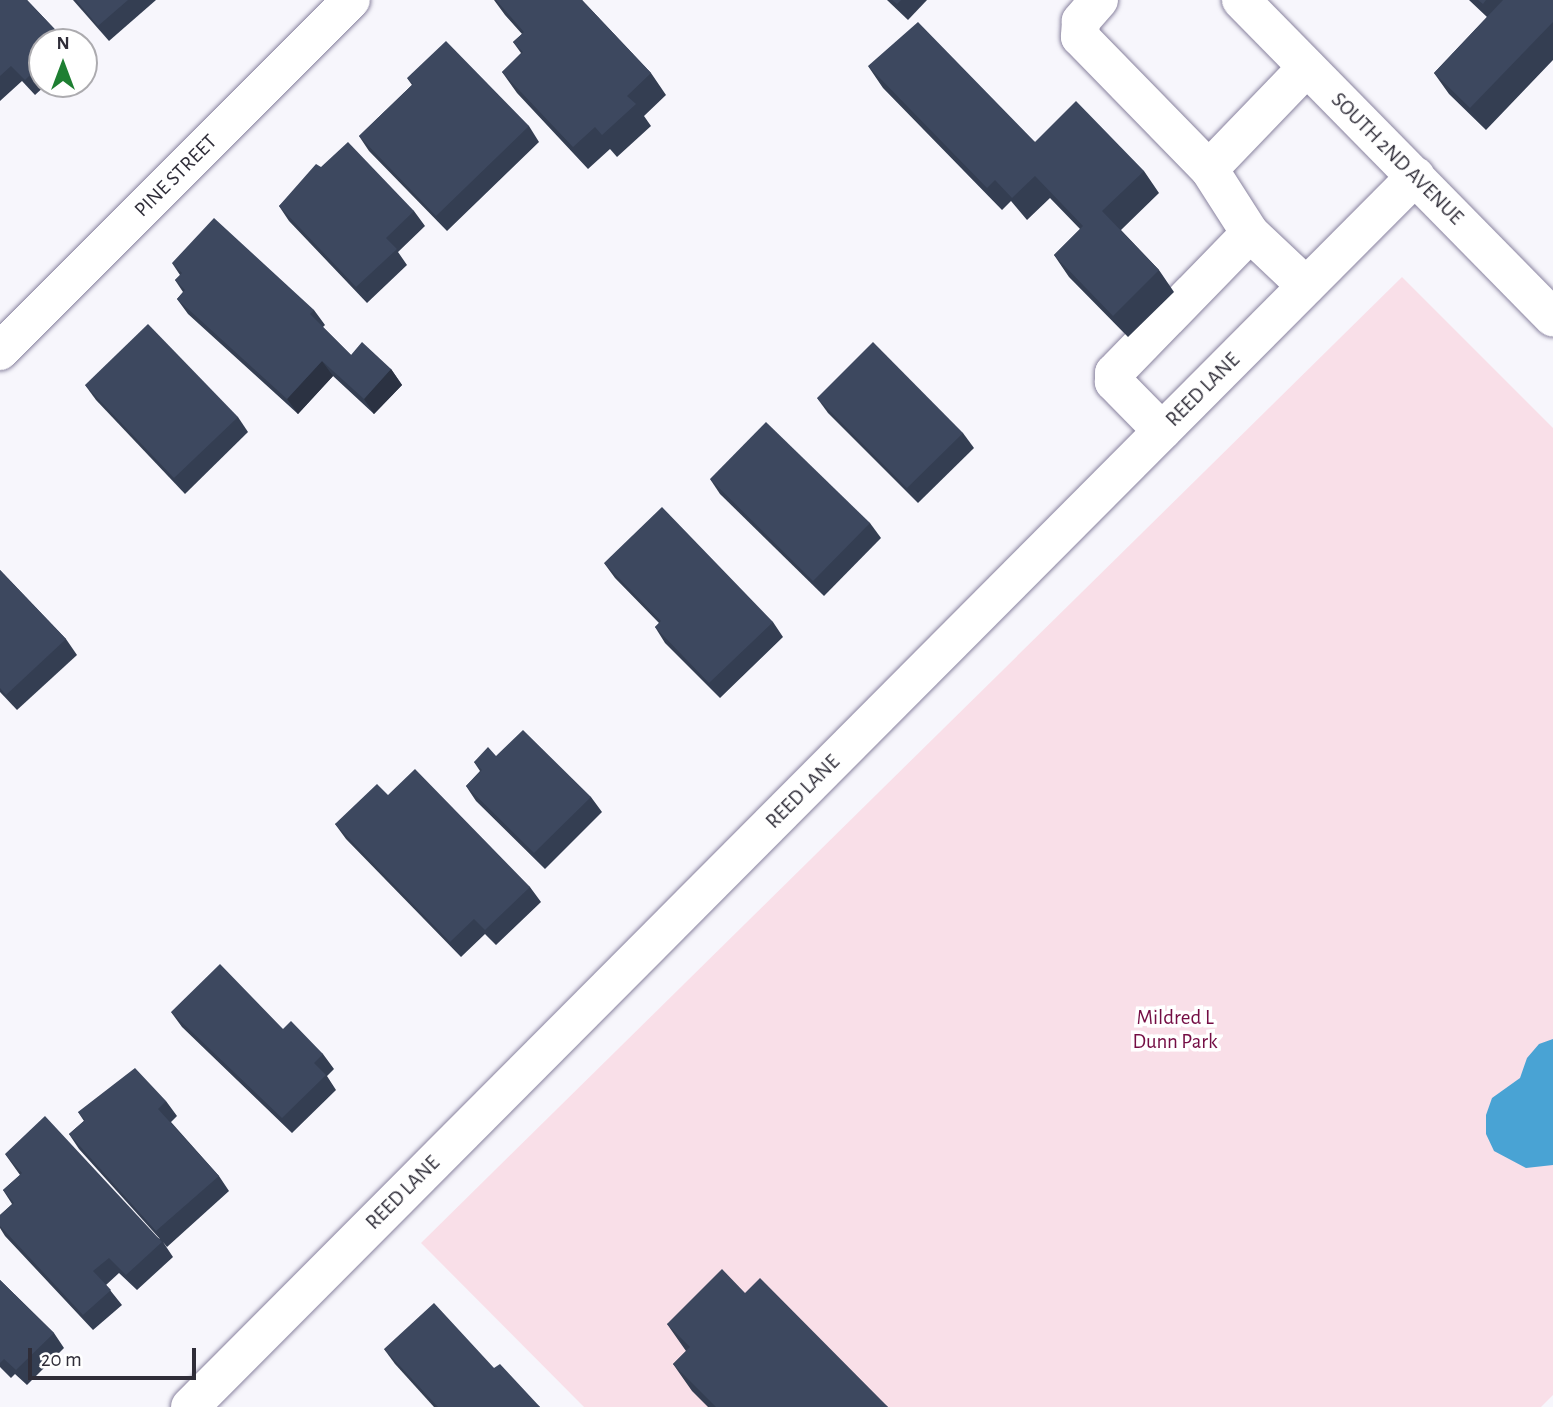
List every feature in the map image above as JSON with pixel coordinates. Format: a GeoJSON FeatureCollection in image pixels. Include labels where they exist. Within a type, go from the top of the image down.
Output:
{"type":"FeatureCollection","features":[{"type":"Feature","properties":{"kind":"street","name":"PINE STREET"},"geometry":{"type":"LineString","coordinates":[[0,351],[351,0]]}},
{"type":"Feature","properties":{"kind":"street"},"geometry":{"type":"LineString","coordinates":[[1099,0],[1081,21],[1080,37],[1209,169],[1250,233],[1306,286]]}},
{"type":"Feature","properties":{"kind":"street","name":"SOUTH 2ND AVENUE"},"geometry":{"type":"LineString","coordinates":[[1241,0],[1553,318]]}},
{"type":"Feature","properties":{"kind":"street"},"geometry":{"type":"LineString","coordinates":[[1209,169],[1307,67]]}},
{"type":"Feature","properties":{"kind":"street","name":"REED LANE"},"geometry":{"type":"LineString","coordinates":[[190,1407],[1416,176]]}},
{"type":"Feature","properties":{"kind":"street"},"geometry":{"type":"LineString","coordinates":[[1162,431],[1114,382],[1114,373],[1250,233]]}},
{"type":"Feature","properties":{"kind":"green space","name":"Mildred L Dunn Park"},"geometry":{"type":"Polygon","coordinates":[[[1402,277],[1553,428],[1553,1395],[1541,1407],[584,1407],[421,1243],[1402,277]]]}},
{"type":"Feature","properties":{"kind":"water"},"geometry":{"type":"Polygon","coordinates":[[[1553,1039],[1553,1165],[1526,1168],[1494,1151],[1486,1134],[1486,1115],[1492,1098],[1520,1078],[1527,1058],[1539,1044],[1553,1039]]]}},
{"type":"Feature","properties":{"kind":"building"},"geometry":{"type":"Polygon","coordinates":[[[0,0],[27,0],[54,28],[28,28],[28,77],[25,80],[11,66],[0,76],[0,0]]]}},
{"type":"Feature","properties":{"kind":"building"},"geometry":{"type":"Polygon","coordinates":[[[76,0],[128,0],[98,26],[76,0]]]}},
{"type":"Feature","properties":{"kind":"building"},"geometry":{"type":"Polygon","coordinates":[[[496,0],[582,0],[651,73],[627,96],[636,104],[602,135],[595,127],[573,147],[502,72],[523,52],[513,42],[524,32],[496,0]]]}},
{"type":"Feature","properties":{"kind":"building"},"geometry":{"type":"Polygon","coordinates":[[[1503,0],[1553,0],[1553,22],[1470,108],[1434,73],[1503,0]]]}},
{"type":"Feature","properties":{"kind":"building"},"geometry":{"type":"Polygon","coordinates":[[[918,22],[1035,142],[1076,101],[1144,171],[1102,211],[1159,270],[1113,316],[1054,255],[1083,226],[1035,176],[1012,198],[995,180],[987,188],[868,66],[918,22]]]}},
{"type":"Feature","properties":{"kind":"building"},"geometry":{"type":"Polygon","coordinates":[[[446,41],[529,126],[436,216],[359,136],[413,84],[407,78],[446,41]]]}},
{"type":"Feature","properties":{"kind":"building"},"geometry":{"type":"Polygon","coordinates":[[[348,142],[414,211],[386,238],[397,249],[356,287],[279,206],[316,164],[321,167],[348,142]]]}},
{"type":"Feature","properties":{"kind":"building"},"geometry":{"type":"Polygon","coordinates":[[[214,218],[314,310],[310,314],[351,355],[362,342],[391,369],[364,399],[322,361],[287,399],[177,299],[185,290],[175,280],[182,273],[172,263],[214,218]]]}},
{"type":"Feature","properties":{"kind":"building"},"geometry":{"type":"Polygon","coordinates":[[[148,324],[238,417],[174,478],[85,385],[148,324]]]}},
{"type":"Feature","properties":{"kind":"building"},"geometry":{"type":"Polygon","coordinates":[[[873,342],[963,433],[907,488],[817,398],[873,342]]]}},
{"type":"Feature","properties":{"kind":"building"},"geometry":{"type":"Polygon","coordinates":[[[766,422],[870,523],[813,581],[710,479],[766,422]]]}},
{"type":"Feature","properties":{"kind":"building"},"geometry":{"type":"Polygon","coordinates":[[[662,507],[773,622],[709,683],[655,627],[661,621],[604,563],[662,507]]]}},
{"type":"Feature","properties":{"kind":"building"},"geometry":{"type":"Polygon","coordinates":[[[0,570],[66,639],[6,695],[0,688],[0,570]]]}},
{"type":"Feature","properties":{"kind":"building"},"geometry":{"type":"Polygon","coordinates":[[[523,730],[591,797],[534,853],[466,786],[482,770],[474,762],[488,747],[496,756],[523,730]]]}},
{"type":"Feature","properties":{"kind":"building"},"geometry":{"type":"Polygon","coordinates":[[[415,769],[530,887],[485,930],[474,919],[450,942],[335,824],[377,784],[388,795],[415,769]]]}},
{"type":"Feature","properties":{"kind":"building"},"geometry":{"type":"Polygon","coordinates":[[[220,964],[283,1029],[291,1021],[323,1054],[314,1063],[326,1075],[282,1118],[171,1012],[220,964]]]}},
{"type":"Feature","properties":{"kind":"building"},"geometry":{"type":"Polygon","coordinates":[[[135,1068],[166,1101],[158,1109],[219,1176],[156,1231],[69,1134],[85,1120],[78,1112],[135,1068]]]}},
{"type":"Feature","properties":{"kind":"building"},"geometry":{"type":"Polygon","coordinates":[[[45,1116],[162,1242],[126,1275],[109,1258],[93,1271],[111,1290],[83,1315],[0,1226],[0,1215],[14,1203],[3,1190],[22,1173],[5,1154],[45,1116]]]}},
{"type":"Feature","properties":{"kind":"building"},"geometry":{"type":"Polygon","coordinates":[[[722,1269],[745,1293],[760,1278],[888,1407],[716,1407],[673,1364],[690,1347],[667,1324],[722,1269]]]}},
{"type":"Feature","properties":{"kind":"building"},"geometry":{"type":"Polygon","coordinates":[[[0,1280],[54,1333],[16,1370],[4,1359],[0,1363],[0,1280]]]}},
{"type":"Feature","properties":{"kind":"building"},"geometry":{"type":"Polygon","coordinates":[[[434,1303],[494,1368],[500,1364],[540,1407],[438,1407],[384,1349],[434,1303]]]}}]}
